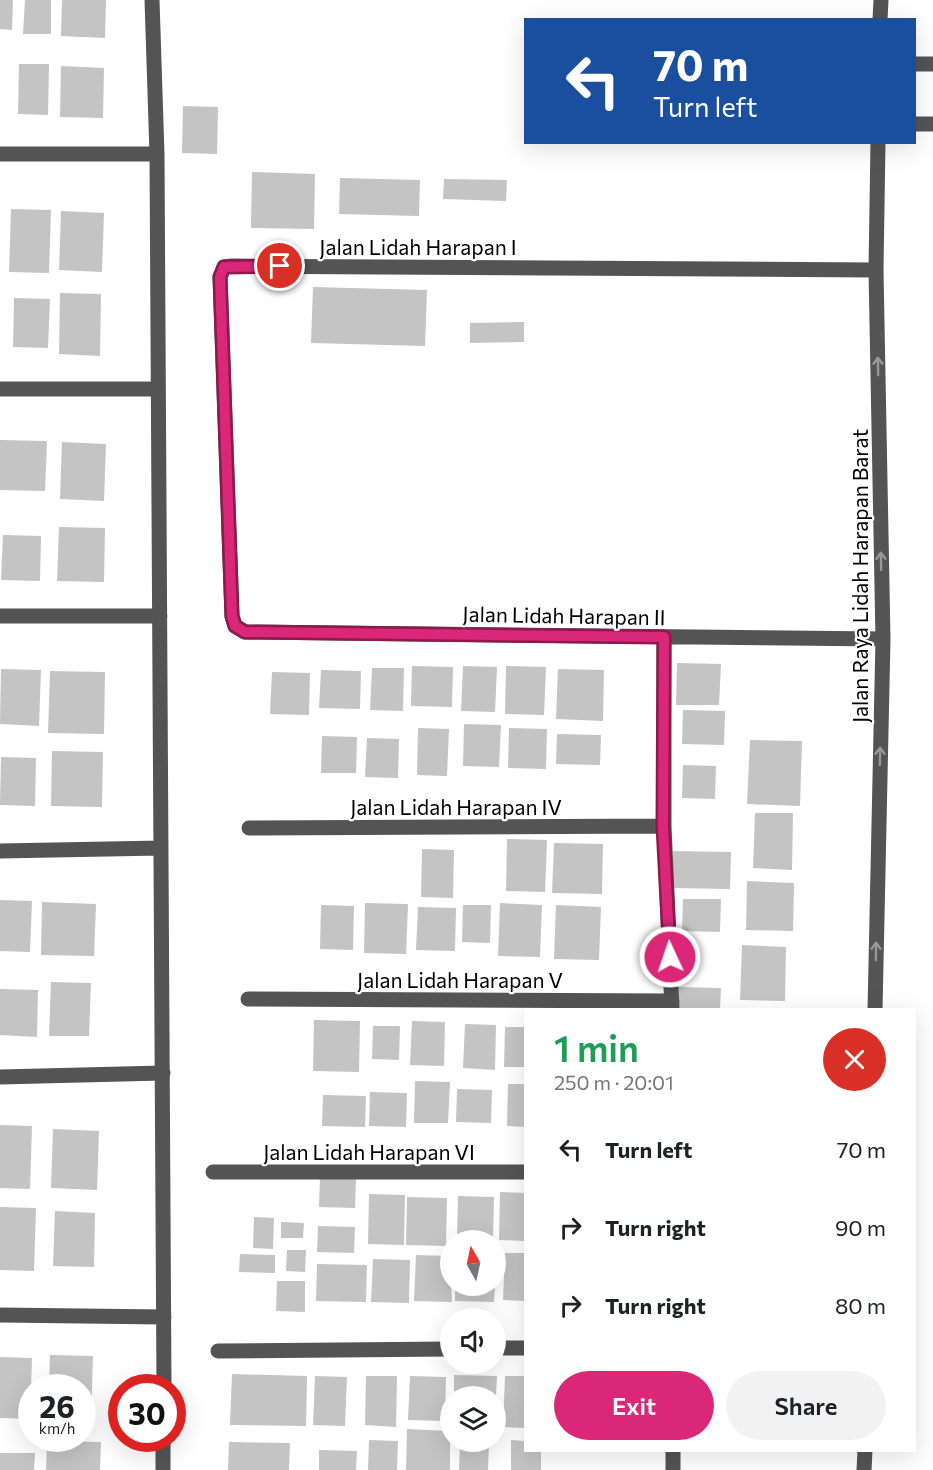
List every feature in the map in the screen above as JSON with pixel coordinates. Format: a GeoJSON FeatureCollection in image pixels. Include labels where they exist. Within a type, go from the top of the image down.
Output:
{"type":"FeatureCollection","features":[{"type":"Feature","properties":{"kind":"street"},"geometry":{"type":"LineString","coordinates":[[152,0],[157,154],[164,1374]]}},
{"type":"Feature","properties":{"kind":"street"},"geometry":{"type":"LineString","coordinates":[[880,0],[880,18]]}},
{"type":"Feature","properties":{"kind":"street"},"geometry":{"type":"LineString","coordinates":[[916,64],[933,64]]}},
{"type":"Feature","properties":{"kind":"street"},"geometry":{"type":"LineString","coordinates":[[916,124],[933,124]]}},
{"type":"Feature","properties":{"kind":"street","name":"Jalan Raya Lidah Harapan Barat"},"geometry":{"type":"LineString","coordinates":[[875,1008],[883,639],[876,270],[878,144]]}},
{"type":"Feature","properties":{"kind":"street"},"geometry":{"type":"LineString","coordinates":[[0,154],[157,154]]}},
{"type":"Feature","properties":{"kind":"street","name":"Jalan Lidah Harapan I"},"geometry":{"type":"LineString","coordinates":[[245,632],[235,626],[232,616],[220,277],[224,267],[876,270]]}},
{"type":"Feature","properties":{"kind":"street"},"geometry":{"type":"LineString","coordinates":[[0,389],[158,389]]}},
{"type":"Feature","properties":{"kind":"street"},"geometry":{"type":"LineString","coordinates":[[0,616],[160,616]]}},
{"type":"Feature","properties":{"kind":"street","name":"Jalan Lidah Harapan II"},"geometry":{"type":"LineString","coordinates":[[245,632],[883,639]]}},
{"type":"Feature","properties":{"kind":"street"},"geometry":{"type":"LineString","coordinates":[[664,637],[663,826],[672,1005]]}},
{"type":"Feature","properties":{"kind":"street","name":"Jalan Lidah Harapan IV"},"geometry":{"type":"LineString","coordinates":[[249,828],[663,826]]}},
{"type":"Feature","properties":{"kind":"street"},"geometry":{"type":"LineString","coordinates":[[0,851],[161,848]]}},
{"type":"Feature","properties":{"kind":"street","name":"Jalan Lidah Harapan V"},"geometry":{"type":"LineString","coordinates":[[248,999],[672,1005]]}},
{"type":"Feature","properties":{"kind":"street"},"geometry":{"type":"LineString","coordinates":[[0,1077],[163,1073]]}},
{"type":"Feature","properties":{"kind":"street","name":"Jalan Lidah Harapan VI"},"geometry":{"type":"LineString","coordinates":[[213,1172],[524,1172]]}},
{"type":"Feature","properties":{"kind":"street"},"geometry":{"type":"LineString","coordinates":[[0,1315],[164,1317]]}},
{"type":"Feature","properties":{"kind":"street"},"geometry":{"type":"LineString","coordinates":[[506,1348],[524,1348]]}},
{"type":"Feature","properties":{"kind":"street"},"geometry":{"type":"LineString","coordinates":[[218,1351],[440,1349]]}},
{"type":"Feature","properties":{"kind":"street"},"geometry":{"type":"LineString","coordinates":[[163,1452],[163,1470]]}},
{"type":"Feature","properties":{"kind":"street"},"geometry":{"type":"LineString","coordinates":[[673,1452],[673,1470]]}},
{"type":"Feature","properties":{"kind":"street"},"geometry":{"type":"LineString","coordinates":[[864,1470],[865,1452]]}},
{"type":"Feature","properties":{"kind":"building"},"geometry":{"type":"Polygon","coordinates":[[[0,0],[13,0],[12,30],[0,29],[0,0]]]}},
{"type":"Feature","properties":{"kind":"building"},"geometry":{"type":"Polygon","coordinates":[[[25,0],[51,0],[51,34],[23,34],[25,0]]]}},
{"type":"Feature","properties":{"kind":"building"},"geometry":{"type":"Polygon","coordinates":[[[62,0],[106,0],[105,38],[61,36],[62,0]]]}},
{"type":"Feature","properties":{"kind":"building"},"geometry":{"type":"Polygon","coordinates":[[[19,64],[49,64],[48,115],[18,114],[19,64]]]}},
{"type":"Feature","properties":{"kind":"building"},"geometry":{"type":"Polygon","coordinates":[[[61,66],[104,68],[103,118],[60,117],[61,66]]]}},
{"type":"Feature","properties":{"kind":"building"},"geometry":{"type":"Polygon","coordinates":[[[183,106],[218,107],[217,154],[182,153],[183,106]]]}},
{"type":"Feature","properties":{"kind":"building"},"geometry":{"type":"Polygon","coordinates":[[[252,172],[315,174],[314,229],[251,228],[252,172]]]}},
{"type":"Feature","properties":{"kind":"building"},"geometry":{"type":"Polygon","coordinates":[[[340,178],[420,180],[419,216],[339,214],[340,178]]]}},
{"type":"Feature","properties":{"kind":"building"},"geometry":{"type":"Polygon","coordinates":[[[444,179],[507,180],[506,201],[443,199],[444,179]]]}},
{"type":"Feature","properties":{"kind":"building"},"geometry":{"type":"Polygon","coordinates":[[[11,209],[51,210],[49,273],[9,272],[11,209]]]}},
{"type":"Feature","properties":{"kind":"building"},"geometry":{"type":"Polygon","coordinates":[[[61,211],[104,213],[102,272],[59,270],[61,211]]]}},
{"type":"Feature","properties":{"kind":"building"},"geometry":{"type":"Polygon","coordinates":[[[313,287],[427,290],[425,346],[311,343],[313,287]]]}},
{"type":"Feature","properties":{"kind":"building"},"geometry":{"type":"Polygon","coordinates":[[[60,293],[101,294],[100,356],[59,354],[60,293]]]}},
{"type":"Feature","properties":{"kind":"building"},"geometry":{"type":"Polygon","coordinates":[[[14,298],[50,299],[48,348],[13,347],[14,298]]]}},
{"type":"Feature","properties":{"kind":"building"},"geometry":{"type":"Polygon","coordinates":[[[524,322],[524,342],[470,343],[470,323],[524,322]]]}},
{"type":"Feature","properties":{"kind":"building"},"geometry":{"type":"Polygon","coordinates":[[[0,440],[47,441],[45,491],[0,490],[0,440]]]}},
{"type":"Feature","properties":{"kind":"building"},"geometry":{"type":"Polygon","coordinates":[[[62,442],[106,444],[104,501],[60,499],[62,442]]]}},
{"type":"Feature","properties":{"kind":"building"},"geometry":{"type":"Polygon","coordinates":[[[59,527],[105,528],[104,582],[57,581],[59,527]]]}},
{"type":"Feature","properties":{"kind":"building"},"geometry":{"type":"Polygon","coordinates":[[[3,535],[41,536],[40,581],[1,580],[3,535]]]}},
{"type":"Feature","properties":{"kind":"building"},"geometry":{"type":"Polygon","coordinates":[[[677,663],[721,664],[719,705],[676,705],[677,663]]]}},
{"type":"Feature","properties":{"kind":"building"},"geometry":{"type":"Polygon","coordinates":[[[412,666],[453,667],[452,707],[411,706],[412,666]]]}},
{"type":"Feature","properties":{"kind":"building"},"geometry":{"type":"Polygon","coordinates":[[[463,666],[497,667],[495,712],[461,711],[463,666]]]}},
{"type":"Feature","properties":{"kind":"building"},"geometry":{"type":"Polygon","coordinates":[[[506,666],[546,667],[544,715],[505,714],[506,666]]]}},
{"type":"Feature","properties":{"kind":"building"},"geometry":{"type":"Polygon","coordinates":[[[372,668],[404,668],[403,711],[370,710],[372,668]]]}},
{"type":"Feature","properties":{"kind":"building"},"geometry":{"type":"Polygon","coordinates":[[[1,669],[41,670],[39,726],[0,724],[1,669]]]}},
{"type":"Feature","properties":{"kind":"building"},"geometry":{"type":"Polygon","coordinates":[[[558,669],[604,670],[603,721],[556,719],[558,669]]]}},
{"type":"Feature","properties":{"kind":"building"},"geometry":{"type":"Polygon","coordinates":[[[321,670],[361,671],[360,709],[319,708],[321,670]]]}},
{"type":"Feature","properties":{"kind":"building"},"geometry":{"type":"Polygon","coordinates":[[[50,671],[105,672],[104,734],[48,733],[50,671]]]}},
{"type":"Feature","properties":{"kind":"building"},"geometry":{"type":"Polygon","coordinates":[[[272,672],[310,673],[309,715],[270,714],[272,672]]]}},
{"type":"Feature","properties":{"kind":"building"},"geometry":{"type":"Polygon","coordinates":[[[683,710],[725,711],[724,745],[682,744],[683,710]]]}},
{"type":"Feature","properties":{"kind":"building"},"geometry":{"type":"Polygon","coordinates":[[[464,724],[501,725],[499,767],[463,766],[464,724]]]}},
{"type":"Feature","properties":{"kind":"building"},"geometry":{"type":"Polygon","coordinates":[[[418,728],[449,729],[447,776],[417,775],[418,728]]]}},
{"type":"Feature","properties":{"kind":"building"},"geometry":{"type":"Polygon","coordinates":[[[509,728],[547,729],[546,769],[508,768],[509,728]]]}},
{"type":"Feature","properties":{"kind":"building"},"geometry":{"type":"Polygon","coordinates":[[[557,734],[601,735],[600,765],[556,764],[557,734]]]}},
{"type":"Feature","properties":{"kind":"building"},"geometry":{"type":"Polygon","coordinates":[[[322,736],[357,737],[356,773],[321,773],[322,736]]]}},
{"type":"Feature","properties":{"kind":"building"},"geometry":{"type":"Polygon","coordinates":[[[367,738],[399,739],[398,778],[365,777],[367,738]]]}},
{"type":"Feature","properties":{"kind":"building"},"geometry":{"type":"Polygon","coordinates":[[[750,740],[802,741],[800,806],[747,804],[750,740]]]}},
{"type":"Feature","properties":{"kind":"building"},"geometry":{"type":"Polygon","coordinates":[[[52,751],[103,752],[102,807],[51,806],[52,751]]]}},
{"type":"Feature","properties":{"kind":"building"},"geometry":{"type":"Polygon","coordinates":[[[1,757],[36,758],[35,806],[0,805],[1,757]]]}},
{"type":"Feature","properties":{"kind":"building"},"geometry":{"type":"Polygon","coordinates":[[[683,765],[716,766],[715,799],[682,798],[683,765]]]}},
{"type":"Feature","properties":{"kind":"building"},"geometry":{"type":"Polygon","coordinates":[[[755,813],[793,813],[792,870],[753,868],[755,813]]]}},
{"type":"Feature","properties":{"kind":"building"},"geometry":{"type":"Polygon","coordinates":[[[507,839],[547,840],[545,892],[506,891],[507,839]]]}},
{"type":"Feature","properties":{"kind":"building"},"geometry":{"type":"Polygon","coordinates":[[[554,843],[603,844],[602,894],[552,893],[554,843]]]}},
{"type":"Feature","properties":{"kind":"building"},"geometry":{"type":"Polygon","coordinates":[[[422,849],[454,850],[453,898],[421,897],[422,849]]]}},
{"type":"Feature","properties":{"kind":"building"},"geometry":{"type":"Polygon","coordinates":[[[673,851],[731,852],[730,889],[672,888],[673,851]]]}},
{"type":"Feature","properties":{"kind":"building"},"geometry":{"type":"Polygon","coordinates":[[[747,881],[794,883],[793,931],[746,930],[747,881]]]}},
{"type":"Feature","properties":{"kind":"building"},"geometry":{"type":"Polygon","coordinates":[[[683,899],[721,899],[720,932],[682,931],[683,899]]]}},
{"type":"Feature","properties":{"kind":"building"},"geometry":{"type":"Polygon","coordinates":[[[0,900],[32,901],[30,952],[0,951],[0,900]]]}},
{"type":"Feature","properties":{"kind":"building"},"geometry":{"type":"Polygon","coordinates":[[[42,902],[96,904],[94,956],[41,955],[42,902]]]}},
{"type":"Feature","properties":{"kind":"building"},"geometry":{"type":"Polygon","coordinates":[[[365,903],[408,904],[406,954],[364,953],[365,903]]]}},
{"type":"Feature","properties":{"kind":"building"},"geometry":{"type":"Polygon","coordinates":[[[500,903],[542,905],[540,957],[498,956],[500,903]]]}},
{"type":"Feature","properties":{"kind":"building"},"geometry":{"type":"Polygon","coordinates":[[[321,905],[354,906],[353,950],[320,949],[321,905]]]}},
{"type":"Feature","properties":{"kind":"building"},"geometry":{"type":"Polygon","coordinates":[[[463,905],[491,905],[490,943],[462,942],[463,905]]]}},
{"type":"Feature","properties":{"kind":"building"},"geometry":{"type":"Polygon","coordinates":[[[556,905],[601,907],[599,960],[554,959],[556,905]]]}},
{"type":"Feature","properties":{"kind":"building"},"geometry":{"type":"Polygon","coordinates":[[[418,907],[456,908],[455,951],[416,950],[418,907]]]}},
{"type":"Feature","properties":{"kind":"building"},"geometry":{"type":"Polygon","coordinates":[[[742,945],[786,947],[785,1001],[740,1000],[742,945]]]}},
{"type":"Feature","properties":{"kind":"building"},"geometry":{"type":"Polygon","coordinates":[[[51,982],[91,983],[89,1036],[49,1036],[51,982]]]}},
{"type":"Feature","properties":{"kind":"building"},"geometry":{"type":"Polygon","coordinates":[[[679,987],[721,988],[720,1008],[679,1008],[679,987]]]}},
{"type":"Feature","properties":{"kind":"building"},"geometry":{"type":"Polygon","coordinates":[[[0,989],[38,990],[37,1037],[0,1035],[0,989]]]}},
{"type":"Feature","properties":{"kind":"building"},"geometry":{"type":"Polygon","coordinates":[[[314,1020],[360,1021],[359,1072],[313,1071],[314,1020]]]}},
{"type":"Feature","properties":{"kind":"building"},"geometry":{"type":"Polygon","coordinates":[[[412,1021],[445,1022],[444,1066],[410,1065],[412,1021]]]}},
{"type":"Feature","properties":{"kind":"building"},"geometry":{"type":"Polygon","coordinates":[[[465,1024],[496,1025],[495,1070],[463,1068],[465,1024]]]}},
{"type":"Feature","properties":{"kind":"building"},"geometry":{"type":"Polygon","coordinates":[[[373,1026],[400,1026],[399,1060],[372,1059],[373,1026]]]}},
{"type":"Feature","properties":{"kind":"building"},"geometry":{"type":"Polygon","coordinates":[[[505,1027],[524,1027],[524,1067],[504,1067],[505,1027]]]}},
{"type":"Feature","properties":{"kind":"building"},"geometry":{"type":"Polygon","coordinates":[[[415,1081],[450,1082],[448,1123],[414,1123],[415,1081]]]}},
{"type":"Feature","properties":{"kind":"building"},"geometry":{"type":"Polygon","coordinates":[[[508,1084],[524,1084],[524,1127],[507,1126],[508,1084]]]}},
{"type":"Feature","properties":{"kind":"building"},"geometry":{"type":"Polygon","coordinates":[[[457,1089],[492,1090],[491,1123],[456,1122],[457,1089]]]}},
{"type":"Feature","properties":{"kind":"building"},"geometry":{"type":"Polygon","coordinates":[[[370,1092],[407,1093],[406,1127],[369,1126],[370,1092]]]}},
{"type":"Feature","properties":{"kind":"building"},"geometry":{"type":"Polygon","coordinates":[[[323,1095],[366,1096],[365,1127],[322,1126],[323,1095]]]}},
{"type":"Feature","properties":{"kind":"building"},"geometry":{"type":"Polygon","coordinates":[[[0,1125],[32,1126],[30,1189],[0,1188],[0,1125]]]}},
{"type":"Feature","properties":{"kind":"building"},"geometry":{"type":"Polygon","coordinates":[[[53,1129],[99,1131],[97,1190],[51,1188],[53,1129]]]}},
{"type":"Feature","properties":{"kind":"building"},"geometry":{"type":"Polygon","coordinates":[[[320,1177],[356,1178],[355,1208],[319,1207],[320,1177]]]}},
{"type":"Feature","properties":{"kind":"building"},"geometry":{"type":"Polygon","coordinates":[[[500,1192],[524,1193],[524,1241],[506,1240],[506,1230],[499,1230],[500,1192]]]}},
{"type":"Feature","properties":{"kind":"building"},"geometry":{"type":"Polygon","coordinates":[[[369,1194],[405,1195],[404,1245],[368,1244],[369,1194]]]}},
{"type":"Feature","properties":{"kind":"building"},"geometry":{"type":"Polygon","coordinates":[[[458,1196],[494,1197],[493,1230],[457,1230],[458,1196]]]}},
{"type":"Feature","properties":{"kind":"building"},"geometry":{"type":"Polygon","coordinates":[[[407,1197],[447,1198],[446,1230],[440,1230],[440,1246],[406,1245],[407,1197]]]}},
{"type":"Feature","properties":{"kind":"building"},"geometry":{"type":"Polygon","coordinates":[[[0,1207],[36,1208],[34,1271],[0,1270],[0,1207]]]}},
{"type":"Feature","properties":{"kind":"building"},"geometry":{"type":"Polygon","coordinates":[[[55,1211],[95,1213],[94,1267],[53,1266],[55,1211]]]}},
{"type":"Feature","properties":{"kind":"building"},"geometry":{"type":"Polygon","coordinates":[[[254,1217],[274,1218],[273,1249],[253,1248],[254,1217]]]}},
{"type":"Feature","properties":{"kind":"building"},"geometry":{"type":"Polygon","coordinates":[[[281,1222],[304,1223],[303,1238],[281,1238],[281,1222]]]}},
{"type":"Feature","properties":{"kind":"building"},"geometry":{"type":"Polygon","coordinates":[[[318,1226],[355,1227],[354,1253],[317,1252],[318,1226]]]}},
{"type":"Feature","properties":{"kind":"building"},"geometry":{"type":"Polygon","coordinates":[[[287,1250],[306,1250],[305,1272],[286,1271],[287,1250]]]}},
{"type":"Feature","properties":{"kind":"building"},"geometry":{"type":"Polygon","coordinates":[[[506,1253],[524,1253],[524,1301],[503,1300],[503,1296],[506,1296],[506,1253]]]}},
{"type":"Feature","properties":{"kind":"building"},"geometry":{"type":"Polygon","coordinates":[[[240,1254],[275,1255],[275,1273],[239,1272],[240,1254]]]}},
{"type":"Feature","properties":{"kind":"building"},"geometry":{"type":"Polygon","coordinates":[[[416,1255],[440,1256],[440,1296],[452,1296],[452,1302],[414,1301],[416,1255]]]}},
{"type":"Feature","properties":{"kind":"building"},"geometry":{"type":"Polygon","coordinates":[[[373,1259],[410,1260],[409,1303],[371,1302],[373,1259]]]}},
{"type":"Feature","properties":{"kind":"building"},"geometry":{"type":"Polygon","coordinates":[[[317,1264],[367,1265],[366,1302],[316,1301],[317,1264]]]}},
{"type":"Feature","properties":{"kind":"building"},"geometry":{"type":"Polygon","coordinates":[[[277,1281],[305,1281],[305,1312],[276,1311],[277,1281]]]}},
{"type":"Feature","properties":{"kind":"building"},"geometry":{"type":"Polygon","coordinates":[[[455,1296],[494,1296],[494,1302],[455,1301],[455,1296]]]}},
{"type":"Feature","properties":{"kind":"building"},"geometry":{"type":"Polygon","coordinates":[[[50,1355],[93,1356],[92,1374],[49,1374],[50,1355]]]}},
{"type":"Feature","properties":{"kind":"building"},"geometry":{"type":"Polygon","coordinates":[[[0,1357],[32,1358],[31,1374],[18,1374],[18,1419],[0,1418],[0,1357]]]}},
{"type":"Feature","properties":{"kind":"building"},"geometry":{"type":"Polygon","coordinates":[[[232,1374],[307,1376],[306,1426],[230,1425],[232,1374]]]}},
{"type":"Feature","properties":{"kind":"building"},"geometry":{"type":"Polygon","coordinates":[[[454,1375],[497,1376],[496,1386],[454,1386],[454,1375]]]}},
{"type":"Feature","properties":{"kind":"building"},"geometry":{"type":"Polygon","coordinates":[[[315,1376],[347,1377],[345,1426],[313,1425],[315,1376]]]}},
{"type":"Feature","properties":{"kind":"building"},"geometry":{"type":"Polygon","coordinates":[[[366,1376],[397,1376],[396,1427],[365,1425],[366,1376]]]}},
{"type":"Feature","properties":{"kind":"building"},"geometry":{"type":"Polygon","coordinates":[[[410,1376],[446,1377],[446,1386],[440,1386],[440,1421],[408,1420],[410,1376]]]}},
{"type":"Feature","properties":{"kind":"building"},"geometry":{"type":"Polygon","coordinates":[[[505,1376],[524,1376],[524,1428],[506,1427],[505,1376]]]}},
{"type":"Feature","properties":{"kind":"building"},"geometry":{"type":"Polygon","coordinates":[[[407,1429],[440,1431],[440,1452],[450,1452],[450,1470],[406,1470],[407,1429]]]}},
{"type":"Feature","properties":{"kind":"building"},"geometry":{"type":"Polygon","coordinates":[[[369,1440],[398,1441],[397,1470],[368,1470],[369,1440]]]}},
{"type":"Feature","properties":{"kind":"building"},"geometry":{"type":"Polygon","coordinates":[[[511,1440],[524,1441],[524,1452],[541,1452],[541,1470],[511,1470],[511,1440]]]}},
{"type":"Feature","properties":{"kind":"building"},"geometry":{"type":"Polygon","coordinates":[[[96,1442],[101,1442],[100,1470],[46,1470],[47,1452],[96,1452],[96,1442]]]}},
{"type":"Feature","properties":{"kind":"building"},"geometry":{"type":"Polygon","coordinates":[[[229,1442],[290,1443],[289,1470],[228,1470],[229,1442]]]}},
{"type":"Feature","properties":{"kind":"building"},"geometry":{"type":"Polygon","coordinates":[[[319,1450],[357,1451],[356,1470],[319,1470],[319,1450]]]}},
{"type":"Feature","properties":{"kind":"building"},"geometry":{"type":"Polygon","coordinates":[[[460,1452],[489,1452],[488,1470],[459,1470],[460,1452]]]}},
{"type":"Feature","properties":{"kind":"building"},"geometry":{"type":"Polygon","coordinates":[[[0,1453],[35,1453],[34,1470],[0,1470],[0,1453]]]}},
{"type":"Feature","properties":{"kind":"route"},"geometry":{"type":"LineString","coordinates":[[280,266],[224,267],[220,277],[232,616],[235,626],[245,632],[664,637],[663,826],[670,957]]}}]}
